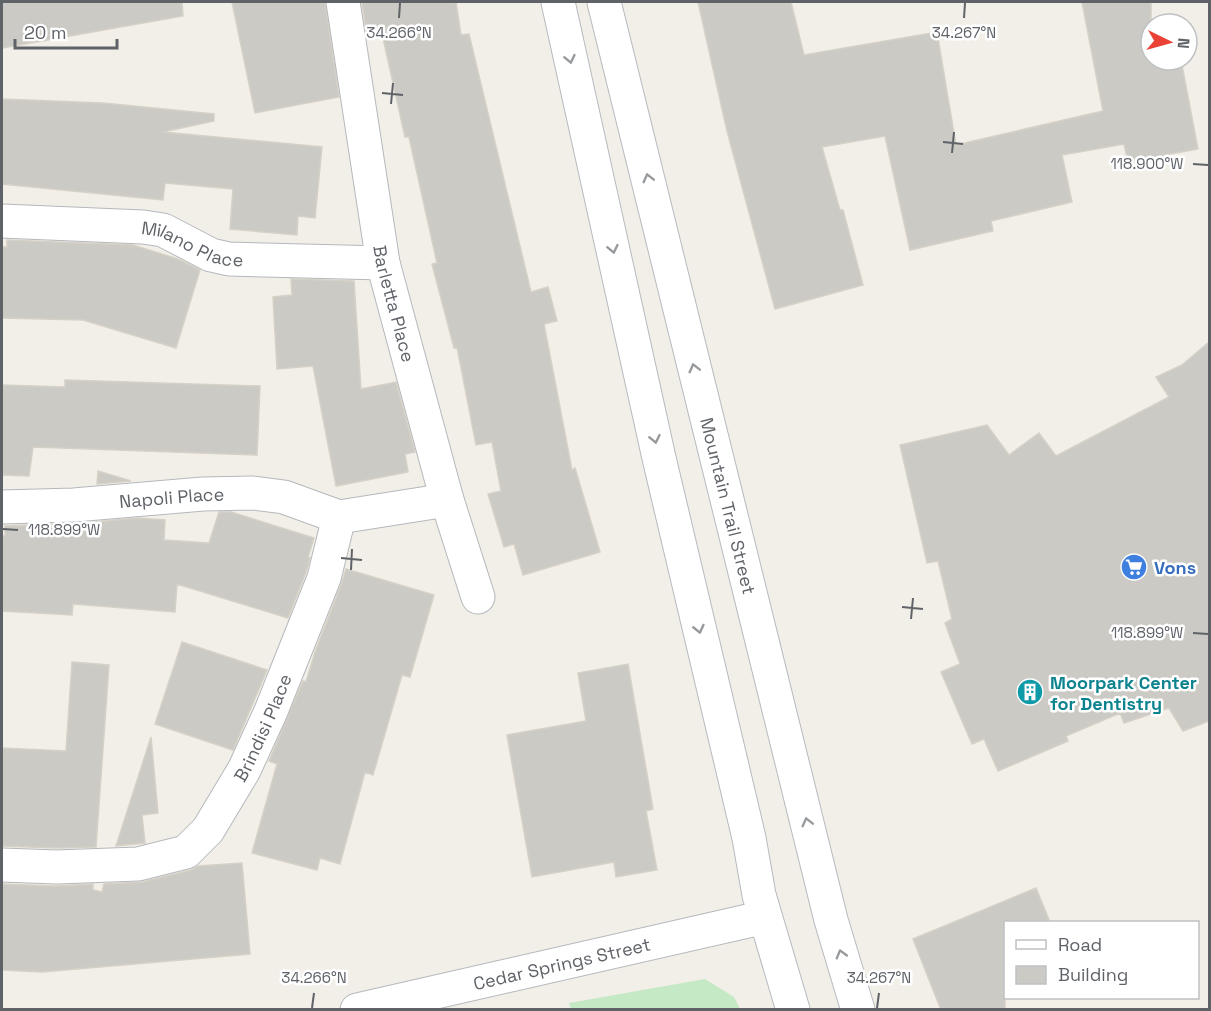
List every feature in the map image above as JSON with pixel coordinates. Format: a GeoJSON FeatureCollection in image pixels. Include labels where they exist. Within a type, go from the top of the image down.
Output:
{"type":"FeatureCollection","features":[{"type":"Feature","properties":{"kind":"street","name":"Barletta Place"},"geometry":{"type":"LineString","coordinates":[[343,2],[383,263],[447,500],[478,597]]}},
{"type":"Feature","properties":{"kind":"street"},"geometry":{"type":"LineString","coordinates":[[558,2],[656,446],[746,826],[765,917],[793,1010]]}},
{"type":"Feature","properties":{"kind":"street","name":"Mountain Trail Street"},"geometry":{"type":"LineString","coordinates":[[604,2],[829,910],[858,1010]]}},
{"type":"Feature","properties":{"kind":"street","name":"Milano Place"},"geometry":{"type":"LineString","coordinates":[[2,221],[143,226],[163,230],[211,255],[229,259],[383,263]]}},
{"type":"Feature","properties":{"kind":"street","name":"Napoli Place"},"geometry":{"type":"LineString","coordinates":[[2,507],[74,505],[203,494],[253,493],[284,497],[339,517]]}},
{"type":"Feature","properties":{"kind":"street"},"geometry":{"type":"LineString","coordinates":[[339,517],[447,500]]}},
{"type":"Feature","properties":{"kind":"street","name":"Brindisi Place"},"geometry":{"type":"LineString","coordinates":[[2,865],[57,867],[138,864],[186,852],[208,830],[244,770],[271,711],[324,578],[339,517]]}},
{"type":"Feature","properties":{"kind":"street","name":"Cedar Springs Street"},"geometry":{"type":"LineString","coordinates":[[357,1010],[765,917]]}},
{"type":"Feature","properties":{"kind":"green space"},"geometry":{"type":"Polygon","coordinates":[[[705,979],[734,997],[740,1009],[571,1009],[569,1003],[705,979]]]}},
{"type":"Feature","properties":{"kind":"building"},"geometry":{"type":"Polygon","coordinates":[[[2,2],[182,2],[183,16],[2,48],[2,2]]]}},
{"type":"Feature","properties":{"kind":"building"},"geometry":{"type":"Polygon","coordinates":[[[232,2],[325,2],[339,97],[255,113],[232,2]]]}},
{"type":"Feature","properties":{"kind":"building"},"geometry":{"type":"Polygon","coordinates":[[[362,2],[456,2],[461,35],[469,34],[531,292],[548,287],[557,321],[544,324],[572,470],[575,468],[600,552],[523,575],[514,544],[504,547],[488,494],[501,491],[492,442],[476,445],[457,347],[454,348],[432,264],[437,263],[409,137],[405,137],[381,29],[366,31],[362,2]]]}},
{"type":"Feature","properties":{"kind":"building"},"geometry":{"type":"Polygon","coordinates":[[[698,2],[791,2],[804,55],[937,32],[956,145],[1103,111],[1082,2],[1151,2],[1151,12],[1139,12],[1139,72],[1183,72],[1198,149],[1128,162],[1124,144],[1062,155],[1072,202],[991,221],[993,231],[910,250],[885,136],[822,147],[840,210],[843,210],[863,285],[775,309],[727,131],[698,2]]]}},
{"type":"Feature","properties":{"kind":"building"},"geometry":{"type":"Polygon","coordinates":[[[2,99],[103,103],[214,114],[214,121],[163,132],[322,147],[315,218],[298,216],[297,235],[230,229],[233,189],[165,183],[163,200],[2,184],[2,99]]]}},
{"type":"Feature","properties":{"kind":"building"},"geometry":{"type":"Polygon","coordinates":[[[7,240],[133,245],[178,259],[200,270],[176,348],[83,320],[2,318],[2,247],[7,247],[7,240]]]}},
{"type":"Feature","properties":{"kind":"building"},"geometry":{"type":"Polygon","coordinates":[[[291,279],[354,281],[361,389],[396,382],[415,452],[405,454],[408,472],[336,486],[313,366],[277,369],[273,297],[292,295],[291,279]]]}},
{"type":"Feature","properties":{"kind":"building"},"geometry":{"type":"Polygon","coordinates":[[[1209,342],[1209,721],[1183,731],[1169,708],[1124,723],[1120,713],[1066,736],[1068,741],[998,771],[984,739],[972,744],[941,672],[960,664],[945,623],[952,619],[938,561],[927,563],[900,445],[987,425],[1009,455],[1039,433],[1056,456],[1169,397],[1156,377],[1182,365],[1209,342]]]}},
{"type":"Feature","properties":{"kind":"building"},"geometry":{"type":"Polygon","coordinates":[[[65,380],[260,386],[257,455],[33,447],[29,476],[2,475],[2,385],[65,387],[65,380]]]}},
{"type":"Feature","properties":{"kind":"building"},"geometry":{"type":"Polygon","coordinates":[[[98,471],[131,481],[97,484],[98,471]]]}},
{"type":"Feature","properties":{"kind":"building"},"geometry":{"type":"Polygon","coordinates":[[[219,512],[231,512],[314,538],[306,572],[288,618],[177,584],[175,612],[73,604],[72,615],[2,611],[2,536],[5,536],[5,526],[59,524],[93,526],[94,522],[138,518],[165,520],[164,540],[209,543],[219,512]]]}},
{"type":"Feature","properties":{"kind":"building"},"geometry":{"type":"Polygon","coordinates":[[[346,569],[434,595],[410,677],[402,675],[373,775],[365,772],[340,864],[320,858],[317,870],[252,853],[277,764],[269,761],[303,681],[306,682],[346,569]]]}},
{"type":"Feature","properties":{"kind":"building"},"geometry":{"type":"Polygon","coordinates":[[[182,642],[267,670],[233,750],[155,724],[182,642]]]}},
{"type":"Feature","properties":{"kind":"building"},"geometry":{"type":"Polygon","coordinates":[[[72,662],[109,665],[96,847],[2,846],[2,748],[66,751],[72,662]]]}},
{"type":"Feature","properties":{"kind":"building"},"geometry":{"type":"Polygon","coordinates":[[[628,664],[653,809],[646,811],[657,870],[616,877],[614,862],[532,877],[507,735],[586,721],[578,673],[628,664]]]}},
{"type":"Feature","properties":{"kind":"building"},"geometry":{"type":"Polygon","coordinates":[[[151,737],[158,813],[142,815],[145,843],[116,846],[151,737]]]}},
{"type":"Feature","properties":{"kind":"building"},"geometry":{"type":"Polygon","coordinates":[[[242,863],[250,954],[42,972],[2,970],[2,884],[56,886],[93,884],[93,890],[102,892],[104,884],[142,882],[191,870],[198,866],[242,863]]]}},
{"type":"Feature","properties":{"kind":"building"},"geometry":{"type":"Polygon","coordinates":[[[1036,888],[1050,921],[1004,921],[1005,1010],[941,1010],[913,939],[1036,888]]]}},
{"type":"Feature","properties":{"kind":"place","name":"Vons"},"geometry":{"type":"Point","coordinates":[1134,567]}},
{"type":"Feature","properties":{"kind":"place","name":"Moorpark Center for Dentistry"},"geometry":{"type":"Point","coordinates":[1030,692]}}]}
